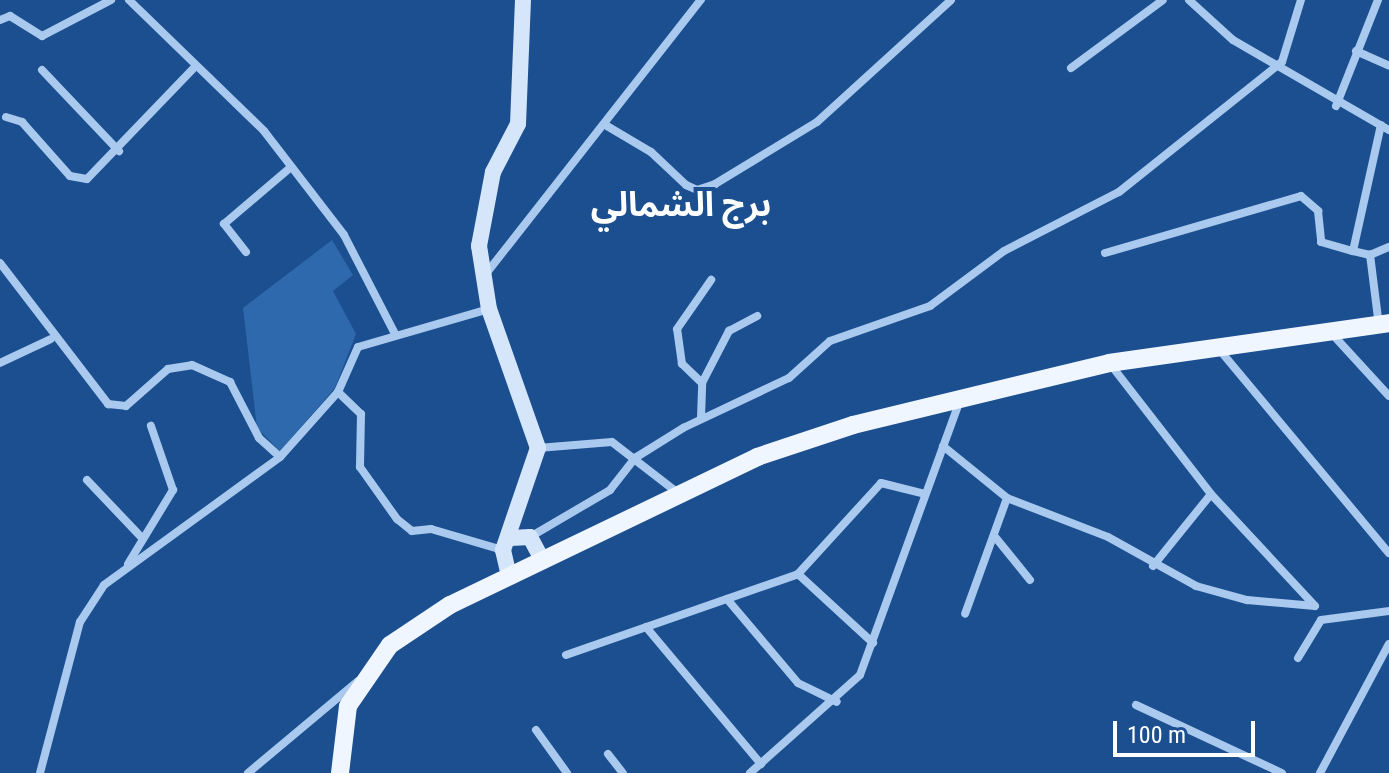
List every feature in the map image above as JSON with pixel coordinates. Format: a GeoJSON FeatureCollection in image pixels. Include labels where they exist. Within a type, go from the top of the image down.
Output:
{"type":"FeatureCollection","features":[{"type":"Feature","properties":{"kind":"main road"},"geometry":{"type":"LineString","coordinates":[[340,773],[343,727],[361,679],[416,627],[509,576],[678,494],[794,443],[1109,363],[1334,336],[1384,325]]}},
{"type":"Feature","properties":{"kind":"street"},"geometry":{"type":"LineString","coordinates":[[0,20],[10,16],[42,36],[111,0]]}},
{"type":"Feature","properties":{"kind":"street"},"geometry":{"type":"LineString","coordinates":[[129,0],[193,69],[264,131],[360,260],[394,332]]}},
{"type":"Feature","properties":{"kind":"street"},"geometry":{"type":"LineString","coordinates":[[509,576],[507,544],[538,448],[489,309],[479,246],[487,194],[518,124],[523,0]]}},
{"type":"Feature","properties":{"kind":"street"},"geometry":{"type":"LineString","coordinates":[[485,275],[607,126],[701,0]]}},
{"type":"Feature","properties":{"kind":"street"},"geometry":{"type":"LineString","coordinates":[[607,126],[651,152],[686,185],[715,184],[817,122],[951,0]]}},
{"type":"Feature","properties":{"kind":"street"},"geometry":{"type":"LineString","coordinates":[[1071,68],[1163,0]]}},
{"type":"Feature","properties":{"kind":"street"},"geometry":{"type":"LineString","coordinates":[[1189,0],[1233,40],[1282,62],[1336,106],[1385,127],[1353,251]]}},
{"type":"Feature","properties":{"kind":"street"},"geometry":{"type":"LineString","coordinates":[[338,392],[361,414],[360,467],[397,519],[412,531],[431,529],[507,544],[530,537],[610,490],[635,458],[701,418],[779,385],[830,341],[930,306],[1004,251],[1119,192],[1282,62],[1301,0]]}},
{"type":"Feature","properties":{"kind":"street"},"geometry":{"type":"LineString","coordinates":[[1336,106],[1378,0]]}},
{"type":"Feature","properties":{"kind":"street"},"geometry":{"type":"LineString","coordinates":[[1356,51],[1389,66]]}},
{"type":"Feature","properties":{"kind":"street"},"geometry":{"type":"LineString","coordinates":[[6,117],[22,122],[79,180],[96,175],[193,69]]}},
{"type":"Feature","properties":{"kind":"street"},"geometry":{"type":"LineString","coordinates":[[42,70],[119,151]]}},
{"type":"Feature","properties":{"kind":"street"},"geometry":{"type":"LineString","coordinates":[[246,252],[224,224],[291,167]]}},
{"type":"Feature","properties":{"kind":"street"},"geometry":{"type":"LineString","coordinates":[[1105,253],[1301,196],[1318,211],[1321,242],[1370,255],[1389,247]]}},
{"type":"Feature","properties":{"kind":"street"},"geometry":{"type":"LineString","coordinates":[[1370,255],[1384,325]]}},
{"type":"Feature","properties":{"kind":"street"},"geometry":{"type":"LineString","coordinates":[[0,263],[51,339],[113,407],[133,402],[174,365],[225,378],[259,438],[280,457]]}},
{"type":"Feature","properties":{"kind":"street"},"geometry":{"type":"LineString","coordinates":[[702,383],[682,364],[677,329],[711,280]]}},
{"type":"Feature","properties":{"kind":"street"},"geometry":{"type":"LineString","coordinates":[[128,564],[280,457],[338,392],[358,347],[394,332],[489,309]]}},
{"type":"Feature","properties":{"kind":"street"},"geometry":{"type":"LineString","coordinates":[[701,418],[702,383],[729,331],[757,316]]}},
{"type":"Feature","properties":{"kind":"street"},"geometry":{"type":"LineString","coordinates":[[1334,336],[1389,396]]}},
{"type":"Feature","properties":{"kind":"street"},"geometry":{"type":"LineString","coordinates":[[0,363],[51,339]]}},
{"type":"Feature","properties":{"kind":"street"},"geometry":{"type":"LineString","coordinates":[[1218,348],[1389,553]]}},
{"type":"Feature","properties":{"kind":"street"},"geometry":{"type":"LineString","coordinates":[[943,446],[1007,498],[1108,537],[1153,566],[1247,600],[1315,606],[1211,494],[1109,363]]}},
{"type":"Feature","properties":{"kind":"street"},"geometry":{"type":"LineString","coordinates":[[750,773],[837,702],[860,675],[960,399]]}},
{"type":"Feature","properties":{"kind":"street"},"geometry":{"type":"LineString","coordinates":[[40,773],[80,622],[128,564],[173,484],[151,426]]}},
{"type":"Feature","properties":{"kind":"street"},"geometry":{"type":"LineString","coordinates":[[538,448],[600,440],[635,458],[678,494]]}},
{"type":"Feature","properties":{"kind":"street"},"geometry":{"type":"LineString","coordinates":[[87,480],[141,537]]}},
{"type":"Feature","properties":{"kind":"street"},"geometry":{"type":"LineString","coordinates":[[566,655],[798,574],[873,488],[899,484],[925,494]]}},
{"type":"Feature","properties":{"kind":"street"},"geometry":{"type":"LineString","coordinates":[[1153,566],[1211,494]]}},
{"type":"Feature","properties":{"kind":"street"},"geometry":{"type":"LineString","coordinates":[[965,614],[996,538],[1007,498]]}},
{"type":"Feature","properties":{"kind":"street"},"geometry":{"type":"LineString","coordinates":[[530,537],[543,561]]}},
{"type":"Feature","properties":{"kind":"street"},"geometry":{"type":"LineString","coordinates":[[996,538],[1030,580]]}},
{"type":"Feature","properties":{"kind":"street"},"geometry":{"type":"LineString","coordinates":[[798,574],[873,643]]}},
{"type":"Feature","properties":{"kind":"street"},"geometry":{"type":"LineString","coordinates":[[727,599],[798,683],[837,702]]}},
{"type":"Feature","properties":{"kind":"street"},"geometry":{"type":"LineString","coordinates":[[1298,658],[1321,620],[1389,611]]}},
{"type":"Feature","properties":{"kind":"street"},"geometry":{"type":"LineString","coordinates":[[646,627],[761,764]]}},
{"type":"Feature","properties":{"kind":"street"},"geometry":{"type":"LineString","coordinates":[[1320,773],[1389,644]]}},
{"type":"Feature","properties":{"kind":"street"},"geometry":{"type":"LineString","coordinates":[[248,773],[257,770],[361,679]]}},
{"type":"Feature","properties":{"kind":"street"},"geometry":{"type":"LineString","coordinates":[[1136,705],[1282,773]]}},
{"type":"Feature","properties":{"kind":"street"},"geometry":{"type":"LineString","coordinates":[[536,730],[567,773]]}},
{"type":"Feature","properties":{"kind":"street"},"geometry":{"type":"LineString","coordinates":[[608,754],[623,773]]}},
{"type":"Feature","properties":{"kind":"shaded area"},"geometry":{"type":"Polygon","coordinates":[[[332,240],[353,275],[333,291],[356,334],[335,388],[280,451],[257,428],[243,308],[332,240]]]}},
{"type":"Feature","properties":{"kind":"district","name":"برج الشمالي"},"geometry":{"type":"Point","coordinates":[681,205]}}]}
